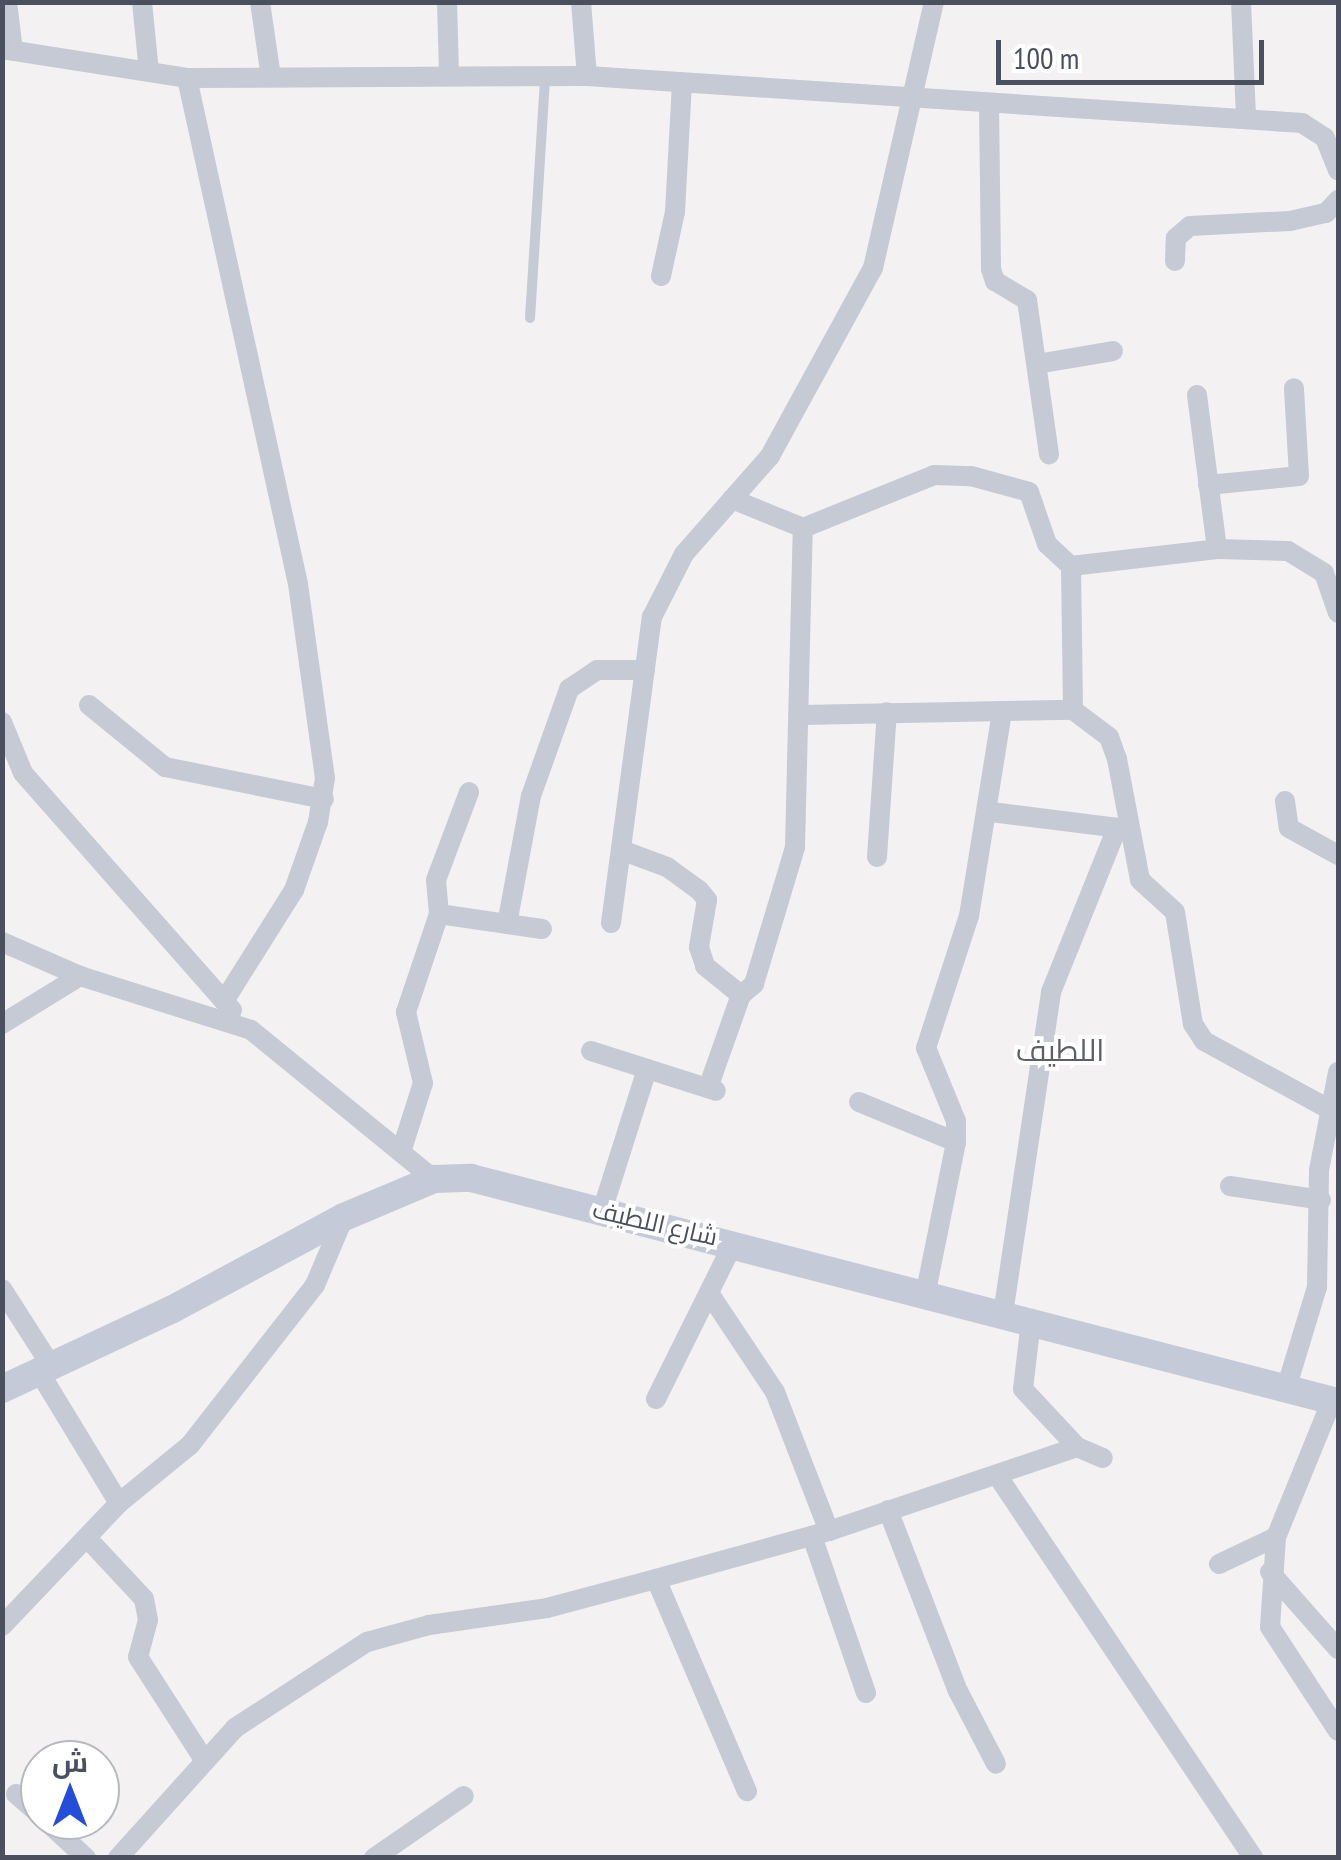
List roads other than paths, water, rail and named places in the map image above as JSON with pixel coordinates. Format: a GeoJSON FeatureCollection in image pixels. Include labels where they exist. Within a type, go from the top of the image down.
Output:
{"type":"FeatureCollection","features":[{"type":"Feature","properties":{"kind":"street"},"geometry":{"type":"LineString","coordinates":[[7,2],[8,50],[187,78],[587,76],[1246,118],[1302,123],[1325,138],[1338,170]]}},
{"type":"Feature","properties":{"kind":"street"},"geometry":{"type":"LineString","coordinates":[[142,2],[149,72]]}},
{"type":"Feature","properties":{"kind":"street"},"geometry":{"type":"LineString","coordinates":[[260,2],[271,77]]}},
{"type":"Feature","properties":{"kind":"street"},"geometry":{"type":"LineString","coordinates":[[447,2],[449,75]]}},
{"type":"Feature","properties":{"kind":"street"},"geometry":{"type":"LineString","coordinates":[[582,2],[587,76]]}},
{"type":"Feature","properties":{"kind":"street"},"geometry":{"type":"LineString","coordinates":[[611,924],[645,670],[664,582],[770,456],[873,268],[895,190],[909,98],[934,2]]}},
{"type":"Feature","properties":{"kind":"street"},"geometry":{"type":"LineString","coordinates":[[1242,2],[1246,118]]}},
{"type":"Feature","properties":{"kind":"street"},"geometry":{"type":"LineString","coordinates":[[187,78],[298,584],[320,710],[324,799],[294,890],[224,1001]]}},
{"type":"Feature","properties":{"kind":"street"},"geometry":{"type":"LineString","coordinates":[[661,276],[675,212],[682,82]]}},
{"type":"Feature","properties":{"kind":"street"},"geometry":{"type":"LineString","coordinates":[[988,103],[991,269],[995,281],[1027,300],[1048,454]]}},
{"type":"Feature","properties":{"kind":"street"},"geometry":{"type":"LineString","coordinates":[[1175,261],[1176,238],[1190,226],[1290,222],[1326,214],[1338,200]]}},
{"type":"Feature","properties":{"kind":"street"},"geometry":{"type":"LineString","coordinates":[[1037,364],[1113,352]]}},
{"type":"Feature","properties":{"kind":"street"},"geometry":{"type":"LineString","coordinates":[[1208,485],[1298,476],[1294,388]]}},
{"type":"Feature","properties":{"kind":"street"},"geometry":{"type":"LineString","coordinates":[[1197,394],[1217,549]]}},
{"type":"Feature","properties":{"kind":"street"},"geometry":{"type":"LineString","coordinates":[[732,499],[803,528],[934,475],[971,476],[1029,492],[1046,544],[1071,566],[1217,549],[1308,558],[1324,572],[1338,613]]}},
{"type":"Feature","properties":{"kind":"street"},"geometry":{"type":"LineString","coordinates":[[592,1051],[712,1090],[741,996],[754,984],[795,847],[802,716],[803,528]]}},
{"type":"Feature","properties":{"kind":"street"},"geometry":{"type":"LineString","coordinates":[[1071,566],[1072,710]]}},
{"type":"Feature","properties":{"kind":"street"},"geometry":{"type":"LineString","coordinates":[[507,924],[532,796],[569,689],[597,670],[645,670]]}},
{"type":"Feature","properties":{"kind":"street"},"geometry":{"type":"LineString","coordinates":[[89,705],[165,768],[324,799]]}},
{"type":"Feature","properties":{"kind":"street"},"geometry":{"type":"LineString","coordinates":[[802,716],[1072,710],[1108,737],[1123,828],[1140,880],[1175,912],[1192,1024],[1204,1041],[1268,1070],[1335,1112]]}},
{"type":"Feature","properties":{"kind":"street"},"geometry":{"type":"LineString","coordinates":[[878,857],[887,712]]}},
{"type":"Feature","properties":{"kind":"street"},"geometry":{"type":"LineString","coordinates":[[926,1291],[956,1142],[956,1121],[926,1048],[969,916],[991,812],[1002,712]]}},
{"type":"Feature","properties":{"kind":"street"},"geometry":{"type":"LineString","coordinates":[[2,722],[24,772],[250,1030],[434,1179]]}},
{"type":"Feature","properties":{"kind":"street"},"geometry":{"type":"LineString","coordinates":[[401,1152],[422,1083],[406,1012],[439,914],[436,880],[468,792]]}},
{"type":"Feature","properties":{"kind":"street"},"geometry":{"type":"LineString","coordinates":[[1285,802],[1289,828],[1338,855]]}},
{"type":"Feature","properties":{"kind":"street"},"geometry":{"type":"LineString","coordinates":[[991,812],[1123,828]]}},
{"type":"Feature","properties":{"kind":"street"},"geometry":{"type":"LineString","coordinates":[[1003,1314],[1051,992],[1123,828]]}},
{"type":"Feature","properties":{"kind":"street"},"geometry":{"type":"LineString","coordinates":[[621,850],[667,867],[699,890],[707,900],[699,947],[706,966],[741,996]]}},
{"type":"Feature","properties":{"kind":"street"},"geometry":{"type":"LineString","coordinates":[[439,914],[542,930]]}},
{"type":"Feature","properties":{"kind":"street"},"geometry":{"type":"LineString","coordinates":[[2,942],[80,976],[250,1030]]}},
{"type":"Feature","properties":{"kind":"street"},"geometry":{"type":"LineString","coordinates":[[2,1024],[80,976]]}},
{"type":"Feature","properties":{"kind":"street"},"geometry":{"type":"LineString","coordinates":[[602,1211],[647,1069]]}},
{"type":"Feature","properties":{"kind":"street"},"geometry":{"type":"LineString","coordinates":[[1286,1388],[1317,1287],[1319,1170],[1335,1112],[1338,1072]]}},
{"type":"Feature","properties":{"kind":"street"},"geometry":{"type":"LineString","coordinates":[[860,1102],[956,1142]]}},
{"type":"Feature","properties":{"kind":"street","name":"شارع اللطيف"},"geometry":{"type":"LineString","coordinates":[[2,1389],[172,1310],[344,1217],[434,1179],[471,1178],[926,1291],[1335,1401]]}},
{"type":"Feature","properties":{"kind":"street"},"geometry":{"type":"LineString","coordinates":[[1230,1186],[1321,1200]]}},
{"type":"Feature","properties":{"kind":"street"},"geometry":{"type":"LineString","coordinates":[[2,1626],[119,1504],[198,1434],[315,1285],[344,1217]]}},
{"type":"Feature","properties":{"kind":"street"},"geometry":{"type":"LineString","coordinates":[[656,1399],[711,1296],[734,1242]]}},
{"type":"Feature","properties":{"kind":"street"},"geometry":{"type":"LineString","coordinates":[[2,1289],[119,1504]]}},
{"type":"Feature","properties":{"kind":"street"},"geometry":{"type":"LineString","coordinates":[[711,1296],[775,1392],[866,1693]]}},
{"type":"Feature","properties":{"kind":"street"},"geometry":{"type":"LineString","coordinates":[[1030,1321],[1023,1388],[1077,1448],[1103,1458]]}},
{"type":"Feature","properties":{"kind":"street"},"geometry":{"type":"LineString","coordinates":[[1335,1401],[1276,1537],[1270,1572],[1270,1626],[1338,1730]]}},
{"type":"Feature","properties":{"kind":"street"},"geometry":{"type":"LineString","coordinates":[[118,1858],[235,1728],[367,1642],[429,1624],[547,1608],[656,1579],[820,1533],[1077,1448]]}},
{"type":"Feature","properties":{"kind":"street"},"geometry":{"type":"LineString","coordinates":[[997,1475],[1246,1855]]}},
{"type":"Feature","properties":{"kind":"street"},"geometry":{"type":"LineString","coordinates":[[888,1510],[958,1690],[996,1764]]}},
{"type":"Feature","properties":{"kind":"street"},"geometry":{"type":"LineString","coordinates":[[1218,1564],[1276,1537]]}},
{"type":"Feature","properties":{"kind":"street"},"geometry":{"type":"LineString","coordinates":[[86,1538],[144,1599],[148,1620],[138,1657],[204,1760]]}},
{"type":"Feature","properties":{"kind":"street"},"geometry":{"type":"LineString","coordinates":[[1270,1572],[1338,1648]]}},
{"type":"Feature","properties":{"kind":"street"},"geometry":{"type":"LineString","coordinates":[[656,1579],[747,1792]]}},
{"type":"Feature","properties":{"kind":"street"},"geometry":{"type":"LineString","coordinates":[[16,1794],[20,1798]]}},
{"type":"Feature","properties":{"kind":"street"},"geometry":{"type":"LineString","coordinates":[[374,1858],[464,1796]]}},
{"type":"Feature","properties":{"kind":"street"},"geometry":{"type":"LineString","coordinates":[[66,1840],[86,1858]]}},
{"type":"Feature","properties":{"kind":"lane"},"geometry":{"type":"LineString","coordinates":[[530,318],[545,76]]}},
{"type":"Feature","properties":{"kind":"district","name":"اللطيف"},"geometry":{"type":"Point","coordinates":[1060,1050]}}]}
